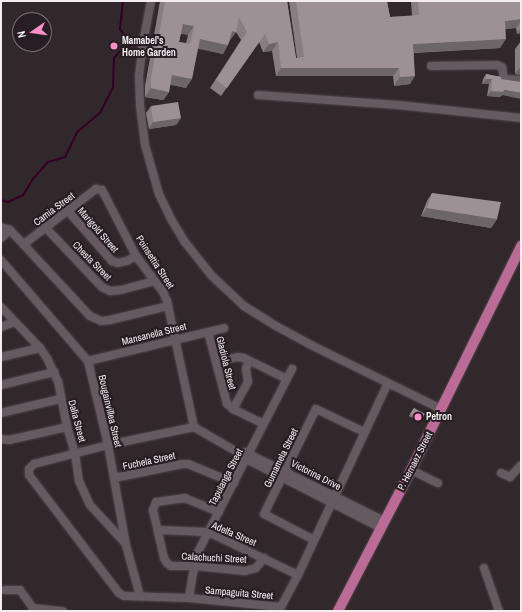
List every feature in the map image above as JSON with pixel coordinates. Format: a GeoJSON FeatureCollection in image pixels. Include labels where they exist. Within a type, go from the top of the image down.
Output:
{"type":"FeatureCollection","features":[{"type":"Feature","properties":{"kind":"main road","name":"P. Hernaez Street"},"geometry":{"type":"LineString","coordinates":[[338,611],[411,470],[521,246]]}},
{"type":"Feature","properties":{"kind":"street"},"geometry":{"type":"LineString","coordinates":[[151,1],[140,67],[140,105],[145,145],[151,172],[171,219],[185,242],[211,275],[244,306],[276,326],[441,409]]}},
{"type":"Feature","properties":{"kind":"street"},"geometry":{"type":"LineString","coordinates":[[431,66],[497,64],[502,67],[504,79],[521,80]]}},
{"type":"Feature","properties":{"kind":"street"},"geometry":{"type":"LineString","coordinates":[[258,95],[398,105],[521,118]]}},
{"type":"Feature","properties":{"kind":"street","name":"Camia Street"},"geometry":{"type":"LineString","coordinates":[[24,244],[96,189]]}},
{"type":"Feature","properties":{"kind":"street","name":"Poinsettia Street"},"geometry":{"type":"LineString","coordinates":[[96,189],[102,190],[136,256],[163,292],[168,306],[194,427]]}},
{"type":"Feature","properties":{"kind":"street","name":"Marigold Street"},"geometry":{"type":"LineString","coordinates":[[68,211],[112,261],[118,263],[127,261],[136,256]]}},
{"type":"Feature","properties":{"kind":"street"},"geometry":{"type":"LineString","coordinates":[[1,227],[10,230],[90,316],[101,321],[110,320],[168,306]]}},
{"type":"Feature","properties":{"kind":"street","name":"Chesta Street"},"geometry":{"type":"LineString","coordinates":[[45,227],[102,288],[110,291],[121,290],[155,281]]}},
{"type":"Feature","properties":{"kind":"street"},"geometry":{"type":"LineString","coordinates":[[1,238],[10,230]]}},
{"type":"Feature","properties":{"kind":"street","name":"Bougainvillea Street"},"geometry":{"type":"LineString","coordinates":[[1,260],[88,361],[108,445],[126,545],[140,596]]}},
{"type":"Feature","properties":{"kind":"street","name":"Dalia Street"},"geometry":{"type":"LineString","coordinates":[[1,307],[40,348],[54,372],[66,427],[75,453],[79,481],[90,505],[126,545]]}},
{"type":"Feature","properties":{"kind":"street"},"geometry":{"type":"LineString","coordinates":[[1,327],[14,322]]}},
{"type":"Feature","properties":{"kind":"street","name":"Mansanella Street"},"geometry":{"type":"LineString","coordinates":[[88,361],[224,328]]}},
{"type":"Feature","properties":{"kind":"street","name":"Gladiola Street"},"geometry":{"type":"LineString","coordinates":[[208,332],[223,392],[227,404],[233,409]]}},
{"type":"Feature","properties":{"kind":"street"},"geometry":{"type":"LineString","coordinates":[[1,357],[40,348]]}},
{"type":"Feature","properties":{"kind":"street"},"geometry":{"type":"LineString","coordinates":[[216,361],[238,357],[250,360],[287,379]]}},
{"type":"Feature","properties":{"kind":"street"},"geometry":{"type":"LineString","coordinates":[[250,360],[246,369],[248,382],[233,409],[264,424]]}},
{"type":"Feature","properties":{"kind":"street","name":"Tapulanga Street"},"geometry":{"type":"LineString","coordinates":[[189,598],[194,566],[208,532],[292,369]]}},
{"type":"Feature","properties":{"kind":"street"},"geometry":{"type":"LineString","coordinates":[[1,385],[54,372]]}},
{"type":"Feature","properties":{"kind":"street","name":"Sampaguita Street"},"geometry":{"type":"LineString","coordinates":[[75,453],[34,464],[29,469],[29,475],[119,593],[124,596],[189,598],[281,607],[298,575],[388,383]]}},
{"type":"Feature","properties":{"kind":"street"},"geometry":{"type":"LineString","coordinates":[[1,413],[60,399]]}},
{"type":"Feature","properties":{"kind":"street","name":"Gumamela Street"},"geometry":{"type":"LineString","coordinates":[[314,540],[264,514],[316,408],[364,432]]}},
{"type":"Feature","properties":{"kind":"street"},"geometry":{"type":"LineString","coordinates":[[1,439],[8,440],[66,427]]}},
{"type":"Feature","properties":{"kind":"street"},"geometry":{"type":"LineString","coordinates":[[75,453],[194,427]]}},
{"type":"Feature","properties":{"kind":"street","name":"Victorina Drive"},"geometry":{"type":"LineString","coordinates":[[194,427],[237,452],[382,524]]}},
{"type":"Feature","properties":{"kind":"street","name":"Fuchela Street"},"geometry":{"type":"LineString","coordinates":[[114,478],[188,464],[234,483]]}},
{"type":"Feature","properties":{"kind":"street"},"geometry":{"type":"LineString","coordinates":[[501,473],[510,477],[521,465]]}},
{"type":"Feature","properties":{"kind":"street"},"geometry":{"type":"LineString","coordinates":[[411,470],[438,482]]}},
{"type":"Feature","properties":{"kind":"street","name":"Calachuchi Street"},"geometry":{"type":"LineString","coordinates":[[219,512],[185,498],[156,502],[153,510],[164,558],[167,563],[171,566],[194,566],[245,571],[256,568],[264,558]]}},
{"type":"Feature","properties":{"kind":"street","name":"Adelfa Street"},"geometry":{"type":"LineString","coordinates":[[158,530],[208,532],[298,575]]}},
{"type":"Feature","properties":{"kind":"street"},"geometry":{"type":"LineString","coordinates":[[484,568],[498,611]]}},
{"type":"Feature","properties":{"kind":"street"},"geometry":{"type":"LineString","coordinates":[[5,590],[20,590],[33,608],[63,611]]}},
{"type":"Feature","properties":{"kind":"building"},"geometry":{"type":"Polygon","coordinates":[[[165,1],[287,1],[296,58],[304,57],[296,1],[387,1],[390,17],[419,15],[418,1],[521,1],[521,19],[505,21],[506,39],[413,44],[415,76],[400,77],[399,68],[281,68],[278,42],[269,44],[265,34],[227,88],[216,80],[247,32],[239,17],[236,32],[232,31],[228,45],[200,39],[192,79],[172,75],[169,92],[151,88],[151,78],[165,1]],[[183,24],[179,42],[190,44],[194,26],[183,24]]]}},
{"type":"Feature","properties":{"kind":"building"},"geometry":{"type":"Polygon","coordinates":[[[486,74],[501,77],[501,79],[521,82],[521,93],[504,90],[503,92],[491,91],[492,79],[486,79],[486,74]]]}},
{"type":"Feature","properties":{"kind":"building"},"geometry":{"type":"Polygon","coordinates":[[[178,102],[181,118],[153,122],[151,106],[178,102]]]}},
{"type":"Feature","properties":{"kind":"building"},"geometry":{"type":"Polygon","coordinates":[[[432,193],[501,202],[497,219],[427,208],[432,193]]]}},
{"type":"Feature","properties":{"kind":"building"},"geometry":{"type":"Polygon","coordinates":[[[414,408],[425,414],[421,420],[410,414],[414,408]]]}},
{"type":"Feature","properties":{"kind":"waterway"},"geometry":{"type":"LineString","coordinates":[[1,200],[8,202],[23,195],[33,179],[48,162],[65,157],[77,132],[100,113],[113,87],[114,58],[122,49],[132,45],[120,29],[123,1]]}},
{"type":"Feature","properties":{"kind":"place","name":"Mamabel's Home Garden"},"geometry":{"type":"Point","coordinates":[114,46]}},
{"type":"Feature","properties":{"kind":"place","name":"Petron"},"geometry":{"type":"Point","coordinates":[418,417]}}]}
